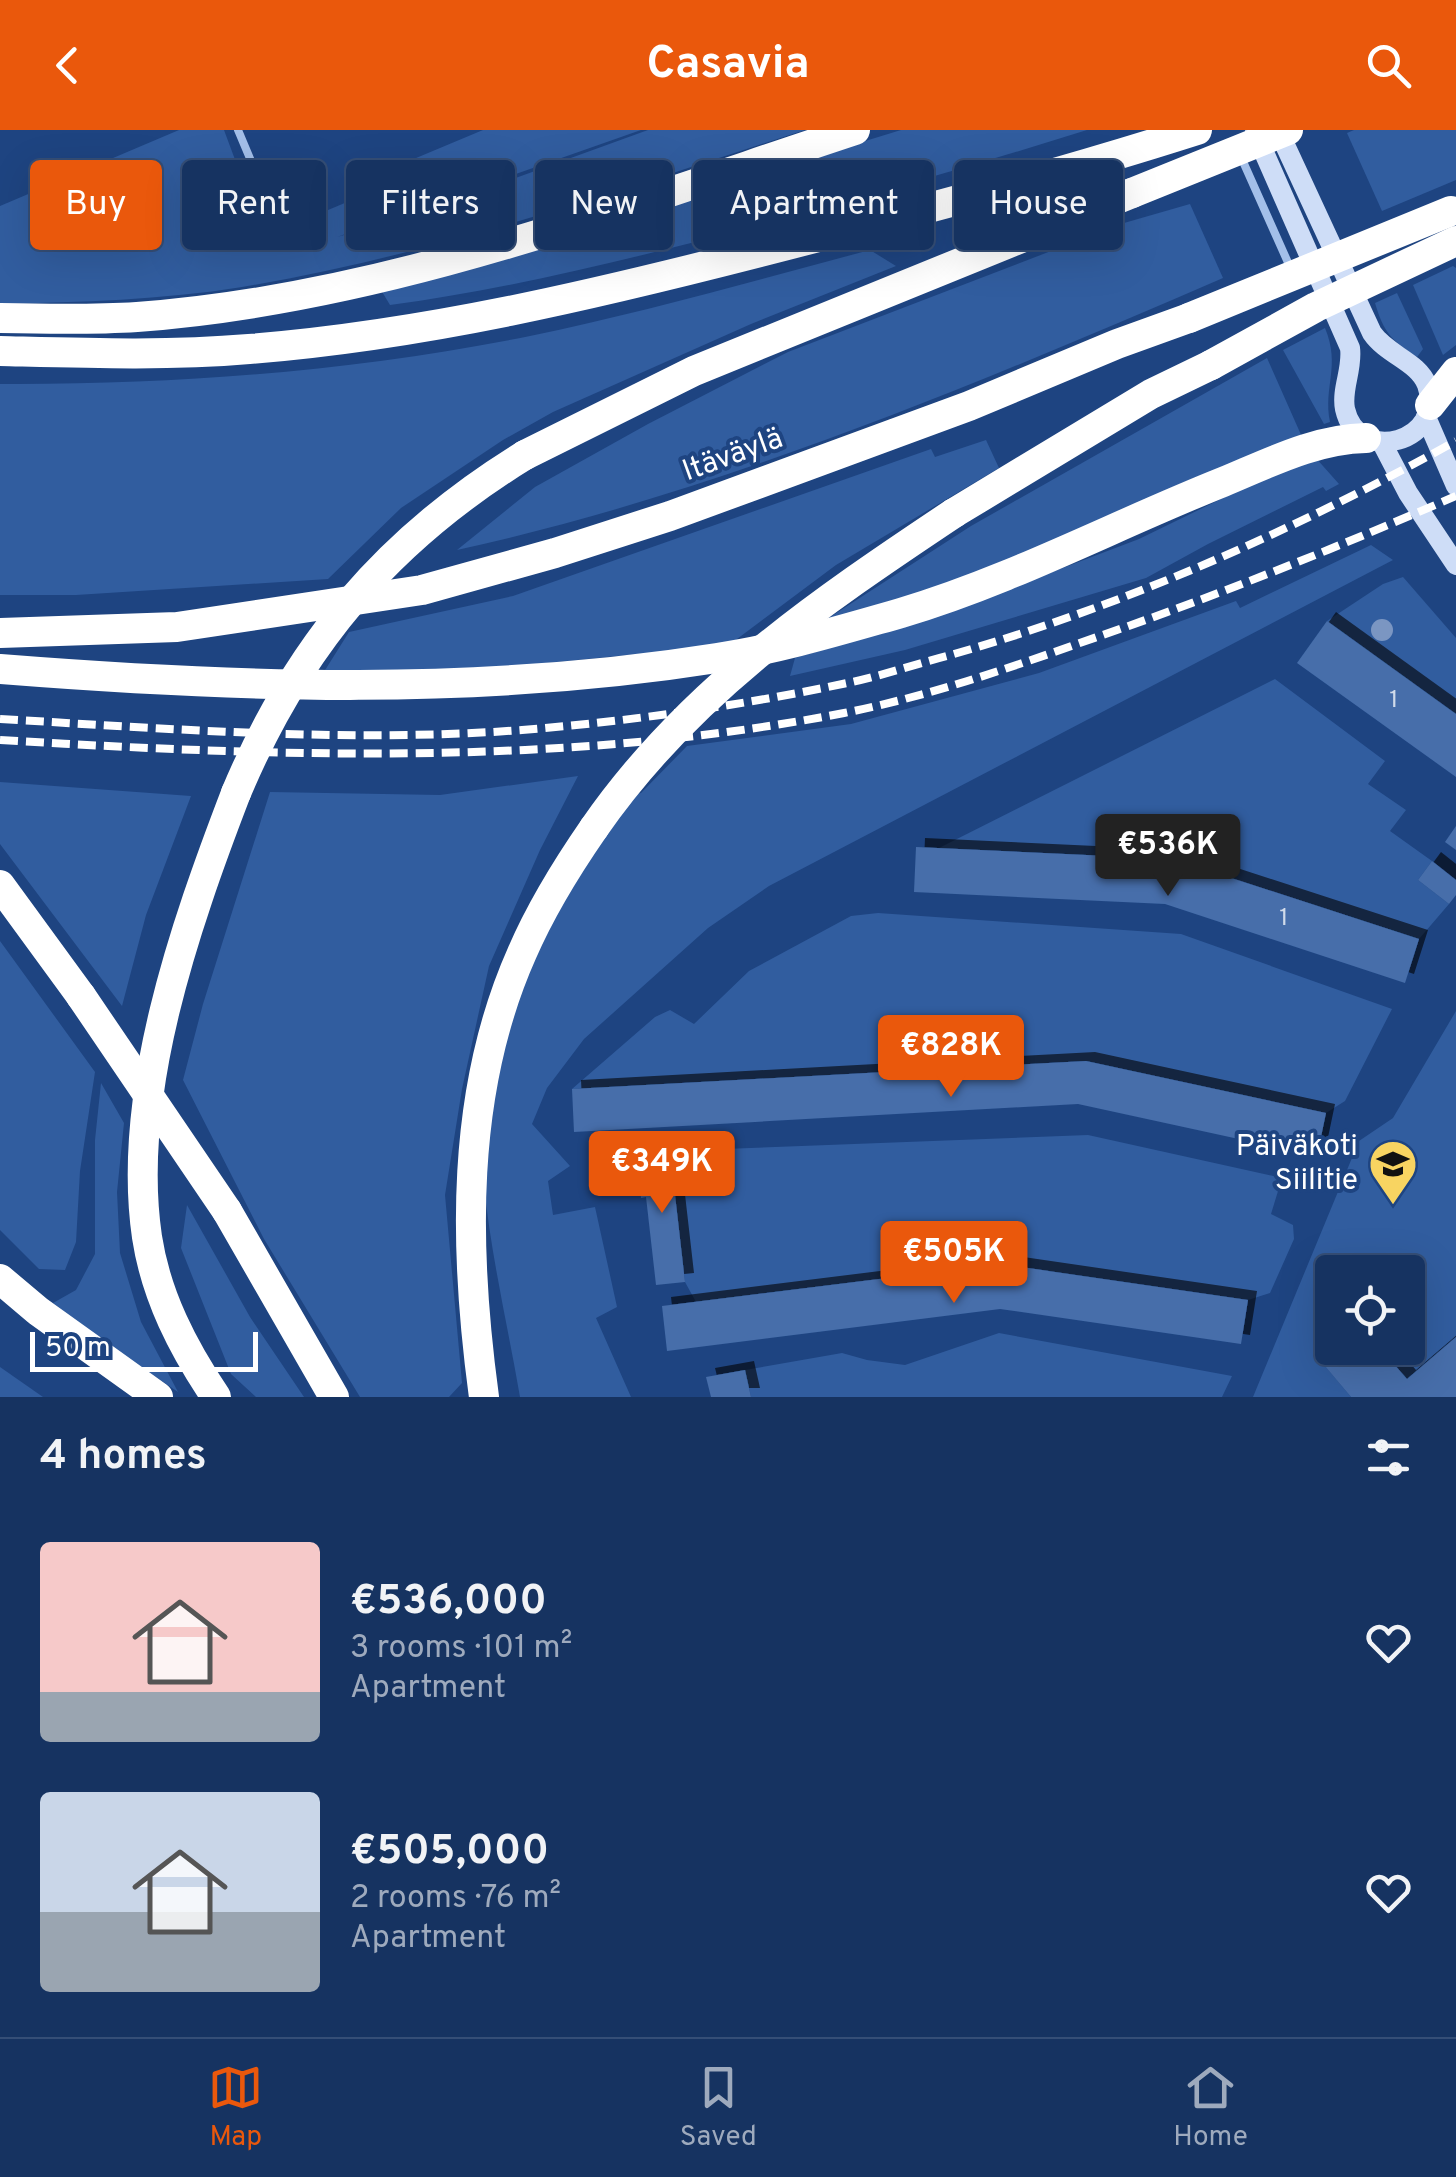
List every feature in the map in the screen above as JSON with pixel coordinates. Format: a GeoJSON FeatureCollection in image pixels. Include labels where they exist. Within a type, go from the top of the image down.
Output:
{"type":"FeatureCollection","features":[{"type":"Feature","properties":{"kind":"highway"},"geometry":{"type":"LineString","coordinates":[[0,318],[136,317],[233,306],[358,282],[464,256],[855,130]]}},
{"type":"Feature","properties":{"kind":"highway"},"geometry":{"type":"LineString","coordinates":[[0,350],[141,354],[247,350],[464,320],[692,270],[1116,156],[1197,130]]}},
{"type":"Feature","properties":{"kind":"highway"},"geometry":{"type":"LineString","coordinates":[[216,1397],[176,1331],[161,1294],[148,1241],[142,1185],[145,1137],[162,1024],[203,880],[236,793],[274,712],[336,616],[414,535],[471,488],[525,455],[694,371],[1288,130]]}},
{"type":"Feature","properties":{"kind":"highway"},"geometry":{"type":"LineString","coordinates":[[484,1397],[471,1288],[470,1198],[477,1117],[504,1003],[521,954],[570,864],[651,752],[721,684],[831,595],[954,514],[1151,394],[1316,307],[1454,220]]}},
{"type":"Feature","properties":{"kind":"highway","name":"Itäväylä"},"geometry":{"type":"LineString","coordinates":[[0,633],[177,627],[284,613],[422,590],[555,554],[969,406],[1117,344],[1454,220]]}},
{"type":"Feature","properties":{"kind":"highway"},"geometry":{"type":"LineString","coordinates":[[1428,411],[1456,372]]}},
{"type":"Feature","properties":{"kind":"highway"},"geometry":{"type":"LineString","coordinates":[[0,669],[198,684],[422,685],[624,670],[721,658],[903,612],[994,582],[1154,509],[1311,446],[1344,438],[1374,440]]}},
{"type":"Feature","properties":{"kind":"highway"},"geometry":{"type":"LineString","coordinates":[[0,886],[81,996],[227,1212],[334,1397]]}},
{"type":"Feature","properties":{"kind":"highway"},"geometry":{"type":"LineString","coordinates":[[0,1279],[158,1397]]}},
{"type":"Feature","properties":{"kind":"main road"},"geometry":{"type":"LineString","coordinates":[[1254,130],[1352,360],[1344,396],[1346,412],[1353,427],[1374,440],[1456,565]]}},
{"type":"Feature","properties":{"kind":"main road"},"geometry":{"type":"LineString","coordinates":[[1278,130],[1372,333],[1387,351],[1421,374],[1428,388],[1428,411],[1456,486]]}},
{"type":"Feature","properties":{"kind":"main road"},"geometry":{"type":"LineString","coordinates":[[1374,440],[1407,439],[1420,428],[1428,411]]}},
{"type":"Feature","properties":{"kind":"lane"},"geometry":{"type":"LineString","coordinates":[[238,130],[250,160]]}},
{"type":"Feature","properties":{"kind":"lane"},"geometry":{"type":"LineString","coordinates":[[1236,147],[1298,285]]}},
{"type":"Feature","properties":{"kind":"lane"},"geometry":{"type":"LineString","coordinates":[[1306,302],[1321,323]]}},
{"type":"Feature","properties":{"kind":"shaded area"},"geometry":{"type":"Polygon","coordinates":[[[179,130],[224,130],[235,160],[182,160],[182,250],[326,250],[326,211],[346,202],[346,234],[337,237],[346,234],[346,250],[413,250],[314,274],[182,295],[0,304],[0,206],[30,193],[30,250],[162,250],[162,160],[108,160],[179,130]]]}},
{"type":"Feature","properties":{"kind":"shaded area"},"geometry":{"type":"Polygon","coordinates":[[[483,130],[641,130],[556,160],[535,160],[535,167],[515,174],[515,160],[411,160],[483,130]]]}},
{"type":"Feature","properties":{"kind":"shaded area"},"geometry":{"type":"Polygon","coordinates":[[[648,130],[805,130],[712,160],[693,160],[693,166],[673,173],[673,160],[565,160],[648,130]]]}},
{"type":"Feature","properties":{"kind":"shaded area"},"geometry":{"type":"Polygon","coordinates":[[[901,130],[1087,130],[988,160],[954,160],[954,170],[934,176],[934,160],[804,160],[901,130]]]}},
{"type":"Feature","properties":{"kind":"shaded area"},"geometry":{"type":"Polygon","coordinates":[[[1456,130],[1456,180],[1382,211],[1347,133],[1456,130]]]}},
{"type":"Feature","properties":{"kind":"shaded area"},"geometry":{"type":"Polygon","coordinates":[[[535,171],[535,216],[515,222],[515,178],[535,171]]]}},
{"type":"Feature","properties":{"kind":"shaded area"},"geometry":{"type":"Polygon","coordinates":[[[693,194],[693,242],[673,247],[673,200],[693,194]]]}},
{"type":"Feature","properties":{"kind":"shaded area"},"geometry":{"type":"Polygon","coordinates":[[[1190,204],[1223,278],[941,396],[750,467],[556,526],[457,550],[535,487],[788,352],[1054,250],[1123,250],[1124,223],[1190,204]]]}},
{"type":"Feature","properties":{"kind":"shaded area"},"geometry":{"type":"Polygon","coordinates":[[[535,243],[535,250],[661,250],[479,291],[390,305],[381,290],[535,243]]]}},
{"type":"Feature","properties":{"kind":"shaded area"},"geometry":{"type":"Polygon","coordinates":[[[870,250],[896,266],[751,324],[553,412],[503,440],[401,508],[328,579],[76,595],[0,595],[0,384],[133,382],[332,367],[530,336],[870,250]]]}},
{"type":"Feature","properties":{"kind":"shaded area"},"geometry":{"type":"Polygon","coordinates":[[[1453,266],[1456,345],[1443,355],[1413,285],[1453,266]]]}},
{"type":"Feature","properties":{"kind":"shaded area"},"geometry":{"type":"Polygon","coordinates":[[[1397,293],[1423,349],[1417,357],[1390,335],[1375,303],[1397,293]]]}},
{"type":"Feature","properties":{"kind":"shaded area"},"geometry":{"type":"Polygon","coordinates":[[[1325,328],[1332,365],[1330,422],[1324,424],[1283,350],[1325,328]]]}},
{"type":"Feature","properties":{"kind":"shaded area"},"geometry":{"type":"Polygon","coordinates":[[[1267,358],[1302,437],[1184,482],[965,581],[824,621],[971,526],[1267,358]]]}},
{"type":"Feature","properties":{"kind":"shaded area"},"geometry":{"type":"Polygon","coordinates":[[[986,440],[999,468],[836,565],[729,645],[476,670],[322,675],[349,632],[513,596],[931,449],[935,457],[986,440]]]}},
{"type":"Feature","properties":{"kind":"shaded area"},"geometry":{"type":"Polygon","coordinates":[[[1315,457],[1339,484],[1326,491],[1323,487],[1146,578],[905,650],[790,676],[795,658],[931,618],[1139,539],[1297,462],[1315,457]]]}},
{"type":"Feature","properties":{"kind":"shaded area"},"geometry":{"type":"Polygon","coordinates":[[[1371,545],[1393,560],[769,886],[708,928],[584,1039],[547,1088],[532,1124],[570,1166],[548,1181],[553,1215],[595,1207],[617,1307],[596,1318],[631,1397],[520,1397],[484,1185],[487,1119],[494,1081],[515,1003],[542,934],[574,877],[636,794],[687,746],[851,724],[1039,673],[1236,601],[1240,608],[1371,545]]]}},
{"type":"Feature","properties":{"kind":"shaded area"},"geometry":{"type":"Polygon","coordinates":[[[1403,577],[1456,638],[1456,714],[1327,621],[1383,584],[1403,577]]]}},
{"type":"Feature","properties":{"kind":"shaded area"},"geometry":{"type":"Polygon","coordinates":[[[1275,679],[1385,761],[1368,784],[1406,810],[1390,831],[1432,861],[1418,880],[1449,904],[1419,939],[1173,859],[939,848],[1275,679]]]}},
{"type":"Feature","properties":{"kind":"shaded area"},"geometry":{"type":"Polygon","coordinates":[[[578,776],[540,850],[489,966],[462,1089],[445,1195],[462,1383],[449,1397],[360,1397],[264,1239],[183,1080],[270,792],[440,795],[578,776]]]}},
{"type":"Feature","properties":{"kind":"shaded area"},"geometry":{"type":"Polygon","coordinates":[[[0,782],[191,796],[146,915],[122,1006],[0,844],[0,782]]]}},
{"type":"Feature","properties":{"kind":"shaded area"},"geometry":{"type":"Polygon","coordinates":[[[878,913],[1181,934],[1392,1009],[1345,1101],[1326,1113],[1086,1061],[572,1089],[655,1017],[670,1010],[694,1024],[749,971],[851,916],[878,913]]]}},
{"type":"Feature","properties":{"kind":"shaded area"},"geometry":{"type":"Polygon","coordinates":[[[0,941],[95,1072],[80,1171],[76,1242],[65,1270],[39,1269],[0,1230],[0,941]]]}},
{"type":"Feature","properties":{"kind":"shaded area","name":"Päiväkoti Siilitie"},"geometry":{"type":"Polygon","coordinates":[[[1456,1011],[1456,1337],[1425,1364],[1425,1255],[1315,1255],[1315,1365],[1324,1365],[1351,1397],[1253,1397],[1359,1141],[1393,1118],[1456,1011]]]}},
{"type":"Feature","properties":{"kind":"shaded area"},"geometry":{"type":"Polygon","coordinates":[[[101,1083],[124,1123],[117,1192],[120,1253],[141,1322],[178,1392],[53,1303],[76,1290],[95,1254],[95,1140],[101,1083]]]}},
{"type":"Feature","properties":{"kind":"shaded area"},"geometry":{"type":"Polygon","coordinates":[[[1088,1135],[1282,1178],[1271,1214],[1293,1225],[1294,1239],[1270,1293],[1248,1300],[1000,1264],[696,1302],[685,1282],[670,1151],[1088,1135]]]}},
{"type":"Feature","properties":{"kind":"shaded area"},"geometry":{"type":"Polygon","coordinates":[[[187,1205],[250,1317],[304,1397],[256,1397],[231,1374],[181,1248],[187,1205]]]}},
{"type":"Feature","properties":{"kind":"shaded area"},"geometry":{"type":"Polygon","coordinates":[[[999,1333],[1232,1376],[1222,1397],[751,1397],[745,1370],[842,1353],[905,1365],[999,1333]]]}},
{"type":"Feature","properties":{"kind":"shaded area","name":"Päiväkoti Siilitie"},"geometry":{"type":"Polygon","coordinates":[[[1395,1365],[1423,1365],[1407,1379],[1395,1365]]]}},
{"type":"Feature","properties":{"kind":"shaded area"},"geometry":{"type":"Polygon","coordinates":[[[0,1367],[43,1397],[0,1397],[0,1367]]]}},
{"type":"Feature","properties":{"kind":"building"},"geometry":{"type":"Polygon","coordinates":[[[1327,621],[1456,714],[1456,777],[1297,663],[1327,621]]]}},
{"type":"Feature","properties":{"kind":"building"},"geometry":{"type":"Polygon","coordinates":[[[1456,826],[1456,850],[1445,842],[1456,826]]]}},
{"type":"Feature","properties":{"kind":"building"},"geometry":{"type":"Polygon","coordinates":[[[916,847],[1173,859],[1419,939],[1405,983],[1165,904],[914,892],[916,847]]]}},
{"type":"Feature","properties":{"kind":"building"},"geometry":{"type":"Polygon","coordinates":[[[1432,861],[1456,880],[1456,895],[1449,904],[1418,880],[1432,861]]]}},
{"type":"Feature","properties":{"kind":"building"},"geometry":{"type":"Polygon","coordinates":[[[1086,1061],[1326,1113],[1317,1156],[1078,1104],[574,1132],[572,1089],[1086,1061]]]}},
{"type":"Feature","properties":{"kind":"building"},"geometry":{"type":"Polygon","coordinates":[[[670,1151],[685,1282],[656,1285],[637,1154],[670,1151]]]}},
{"type":"Feature","properties":{"kind":"building"},"geometry":{"type":"Polygon","coordinates":[[[1000,1264],[1248,1300],[1241,1344],[1000,1309],[667,1351],[662,1306],[1000,1264]]]}},
{"type":"Feature","properties":{"kind":"building"},"geometry":{"type":"Polygon","coordinates":[[[1456,1337],[1456,1397],[1351,1397],[1324,1365],[1395,1365],[1407,1379],[1456,1337]]]}},
{"type":"Feature","properties":{"kind":"building"},"geometry":{"type":"Polygon","coordinates":[[[745,1370],[751,1397],[711,1397],[706,1377],[745,1370]]]}},
{"type":"Feature","properties":{"kind":"railway"},"geometry":{"type":"LineString","coordinates":[[0,719],[261,733],[457,734],[647,717],[812,690],[876,676],[1079,614],[1271,535],[1456,441]]}},
{"type":"Feature","properties":{"kind":"railway"},"geometry":{"type":"LineString","coordinates":[[0,740],[317,753],[529,750],[739,730],[844,713],[972,680],[1143,621],[1456,496]]}},
{"type":"Feature","properties":{"kind":"place","name":"Päiväkoti Siilitie"},"geometry":{"type":"Point","coordinates":[1393,1206]}}]}
